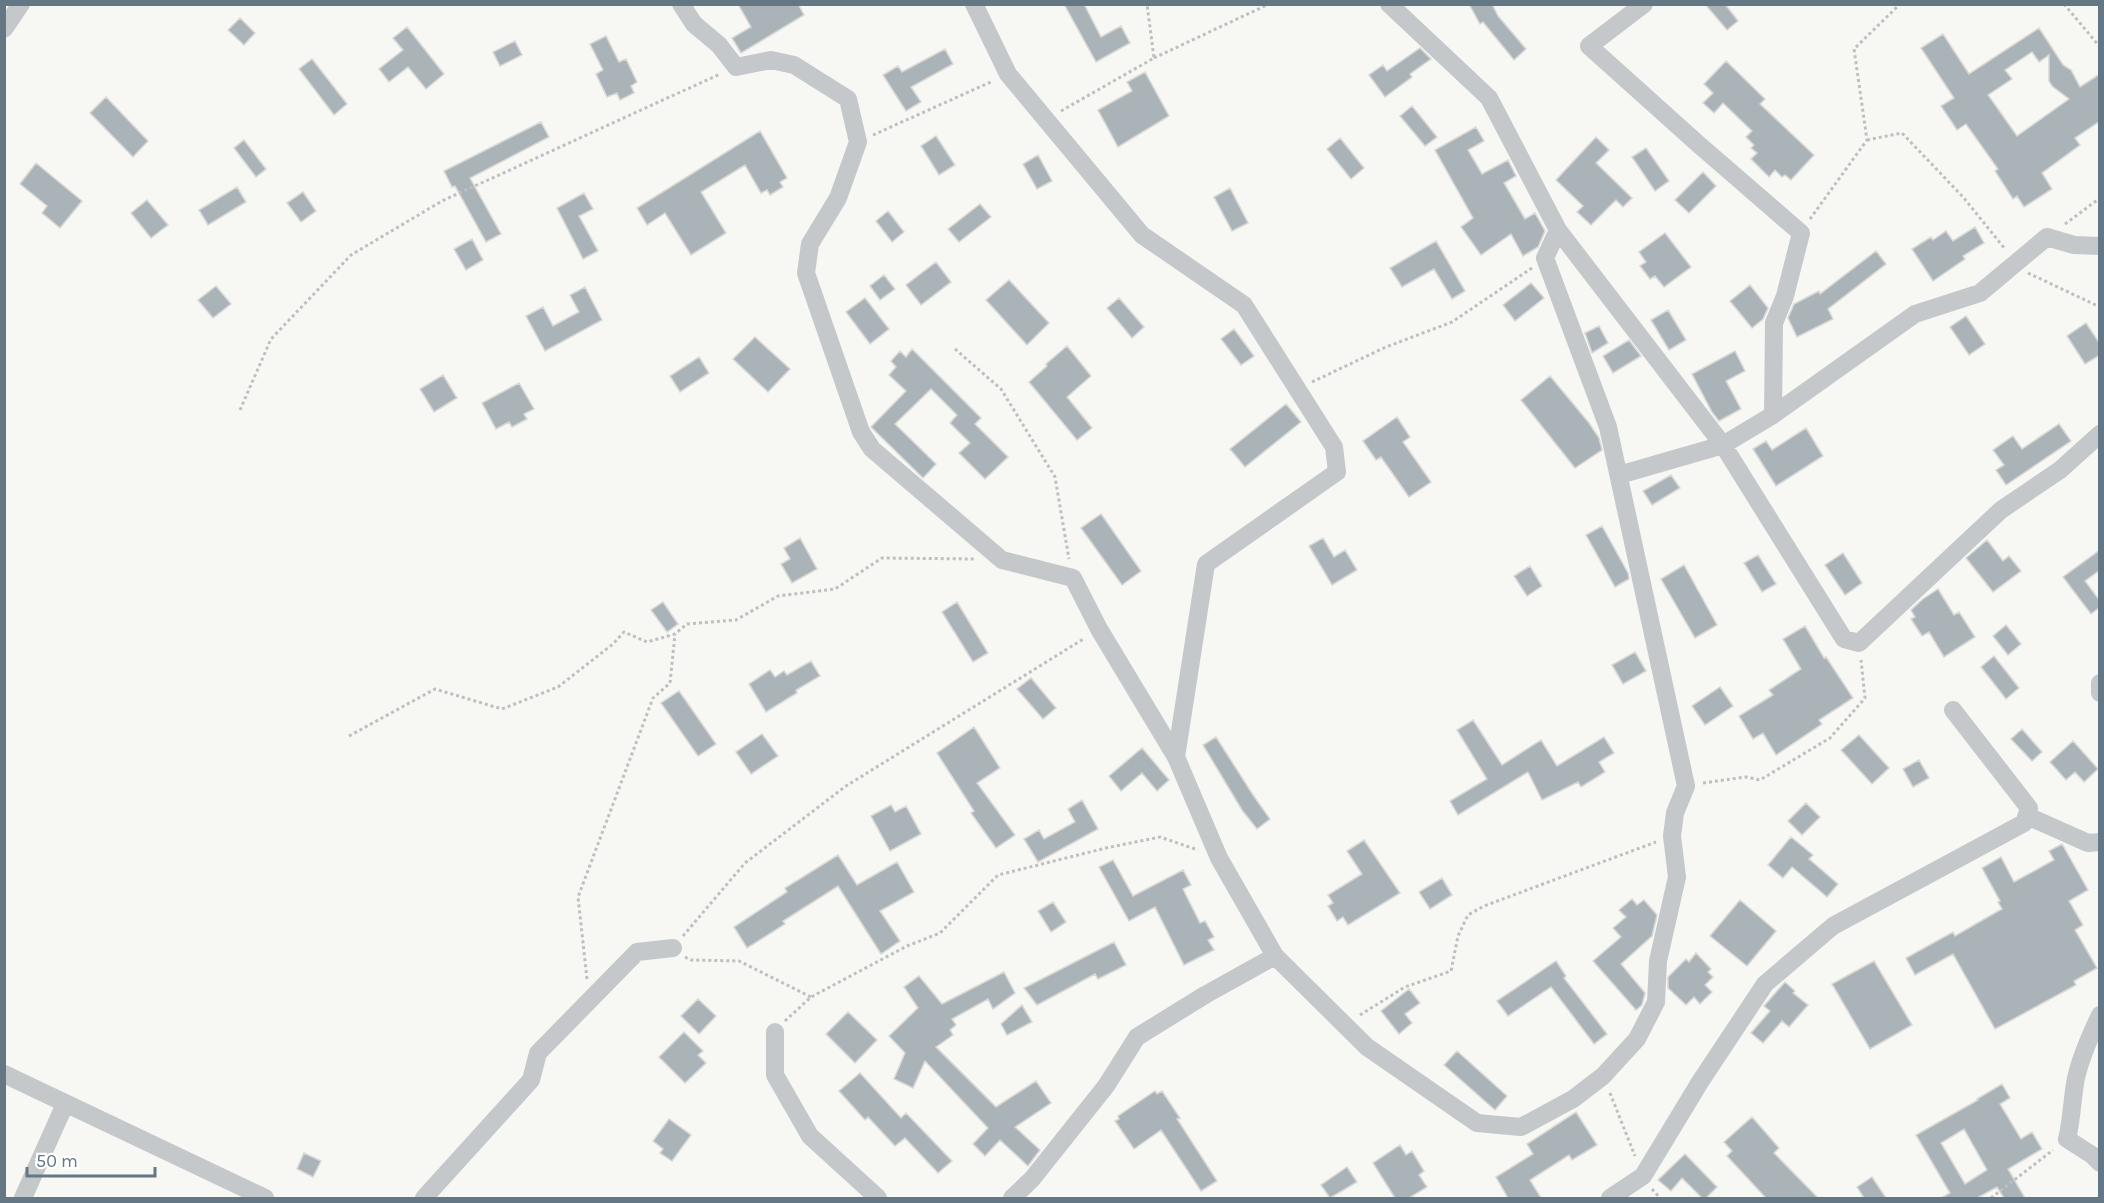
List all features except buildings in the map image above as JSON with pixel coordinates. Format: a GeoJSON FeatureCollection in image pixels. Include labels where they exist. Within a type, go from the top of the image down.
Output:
{"type":"FeatureCollection","features":[{"type":"Feature","properties":{"kind":"street"},"geometry":{"type":"LineString","coordinates":[[4,29],[21,4]]}},
{"type":"Feature","properties":{"kind":"street"},"geometry":{"type":"LineString","coordinates":[[681,4],[694,24],[719,45],[736,67],[771,60],[794,65],[848,99],[858,142],[838,198],[810,244],[806,273],[861,432],[872,449],[1002,560],[1073,578],[1099,629],[1176,756],[1219,858],[1275,956],[1367,1047],[1477,1123],[1521,1127],[1572,1099],[1604,1076],[1636,1039],[1656,1002],[1658,961],[1677,877],[1672,836],[1675,813],[1686,786],[1608,427],[1545,258],[1558,230]]}},
{"type":"Feature","properties":{"kind":"street"},"geometry":{"type":"LineString","coordinates":[[974,4],[1008,74],[1142,235],[1244,305],[1334,447],[1337,472],[1206,564],[1176,756]]}},
{"type":"Feature","properties":{"kind":"street"},"geometry":{"type":"LineString","coordinates":[[1389,4],[1489,99],[1558,230],[1723,445],[1844,639],[1859,643],[2001,510],[2060,470],[2100,434]]}},
{"type":"Feature","properties":{"kind":"street"},"geometry":{"type":"LineString","coordinates":[[1644,4],[1589,46],[1801,232],[1785,296],[1774,323],[1773,415]]}},
{"type":"Feature","properties":{"kind":"street"},"geometry":{"type":"LineString","coordinates":[[1619,475],[1723,445],[1773,415],[1915,314],[1980,293],[2047,237],[2074,245],[2100,246]]}},
{"type":"Feature","properties":{"kind":"street"},"geometry":{"type":"LineString","coordinates":[[2100,683],[2100,693]]}},
{"type":"Feature","properties":{"kind":"street"},"geometry":{"type":"LineString","coordinates":[[1610,1198],[1643,1176],[1700,1082],[1765,984],[1833,926],[2024,823],[2029,808],[1953,710]]}},
{"type":"Feature","properties":{"kind":"street"},"geometry":{"type":"LineString","coordinates":[[2026,816],[2088,843],[2100,842]]}},
{"type":"Feature","properties":{"kind":"street"},"geometry":{"type":"LineString","coordinates":[[424,1198],[531,1080],[538,1053],[637,952],[673,948]]}},
{"type":"Feature","properties":{"kind":"street"},"geometry":{"type":"LineString","coordinates":[[1012,1198],[1032,1179],[1106,1086],[1137,1037],[1275,956]]}},
{"type":"Feature","properties":{"kind":"street"},"geometry":{"type":"LineString","coordinates":[[2100,1015],[2085,1046],[2076,1078],[2067,1139],[2100,1163]]}},
{"type":"Feature","properties":{"kind":"street"},"geometry":{"type":"LineString","coordinates":[[775,1032],[775,1075],[810,1136],[878,1198]]}},
{"type":"Feature","properties":{"kind":"street"},"geometry":{"type":"LineString","coordinates":[[4,1074],[265,1198]]}},
{"type":"Feature","properties":{"kind":"street"},"geometry":{"type":"LineString","coordinates":[[23,1198],[65,1104]]}},
{"type":"Feature","properties":{"kind":"path"},"geometry":{"type":"LineString","coordinates":[[1147,4],[1154,58]]}},
{"type":"Feature","properties":{"kind":"path"},"geometry":{"type":"LineString","coordinates":[[1046,119],[1154,58],[1269,4]]}},
{"type":"Feature","properties":{"kind":"path"},"geometry":{"type":"LineString","coordinates":[[1867,140],[1854,49],[1900,4]]}},
{"type":"Feature","properties":{"kind":"path"},"geometry":{"type":"LineString","coordinates":[[2064,4],[2100,47]]}},
{"type":"Feature","properties":{"kind":"path"},"geometry":{"type":"LineString","coordinates":[[240,410],[271,339],[351,255],[442,201],[736,67]]}},
{"type":"Feature","properties":{"kind":"path"},"geometry":{"type":"LineString","coordinates":[[858,142],[1008,74]]}},
{"type":"Feature","properties":{"kind":"path"},"geometry":{"type":"LineString","coordinates":[[1801,232],[1867,140],[1902,133],[1963,197],[2026,273],[2100,307]]}},
{"type":"Feature","properties":{"kind":"path"},"geometry":{"type":"LineString","coordinates":[[2047,237],[2100,198]]}},
{"type":"Feature","properties":{"kind":"path"},"geometry":{"type":"LineString","coordinates":[[1297,389],[1386,347],[1452,322],[1545,258]]}},
{"type":"Feature","properties":{"kind":"path"},"geometry":{"type":"LineString","coordinates":[[956,349],[1000,389],[1055,477],[1073,578]]}},
{"type":"Feature","properties":{"kind":"path"},"geometry":{"type":"LineString","coordinates":[[350,736],[435,689],[502,708],[558,687],[613,644],[624,632],[647,642],[675,634],[687,624],[736,620],[778,596],[835,589],[882,558],[1002,560]]}},
{"type":"Feature","properties":{"kind":"path"},"geometry":{"type":"LineString","coordinates":[[811,997],[739,961],[691,960],[673,948],[745,863],[846,786],[1099,629]]}},
{"type":"Feature","properties":{"kind":"path"},"geometry":{"type":"LineString","coordinates":[[592,998],[585,973],[578,897],[653,698],[670,683],[675,634]]}},
{"type":"Feature","properties":{"kind":"path"},"geometry":{"type":"LineString","coordinates":[[1686,786],[1746,777],[1760,780],[1830,738],[1865,698],[1859,643]]}},
{"type":"Feature","properties":{"kind":"path"},"geometry":{"type":"LineString","coordinates":[[1344,1025],[1405,987],[1451,971],[1458,936],[1468,915],[1484,906],[1672,836]]}},
{"type":"Feature","properties":{"kind":"path"},"geometry":{"type":"LineString","coordinates":[[775,1032],[811,997],[907,946],[940,933],[998,875],[1160,837],[1219,858]]}},
{"type":"Feature","properties":{"kind":"path"},"geometry":{"type":"LineString","coordinates":[[1604,1076],[1643,1176],[1660,1198]]}},
{"type":"Feature","properties":{"kind":"path"},"geometry":{"type":"LineString","coordinates":[[1991,1198],[2067,1139]]}}]}
